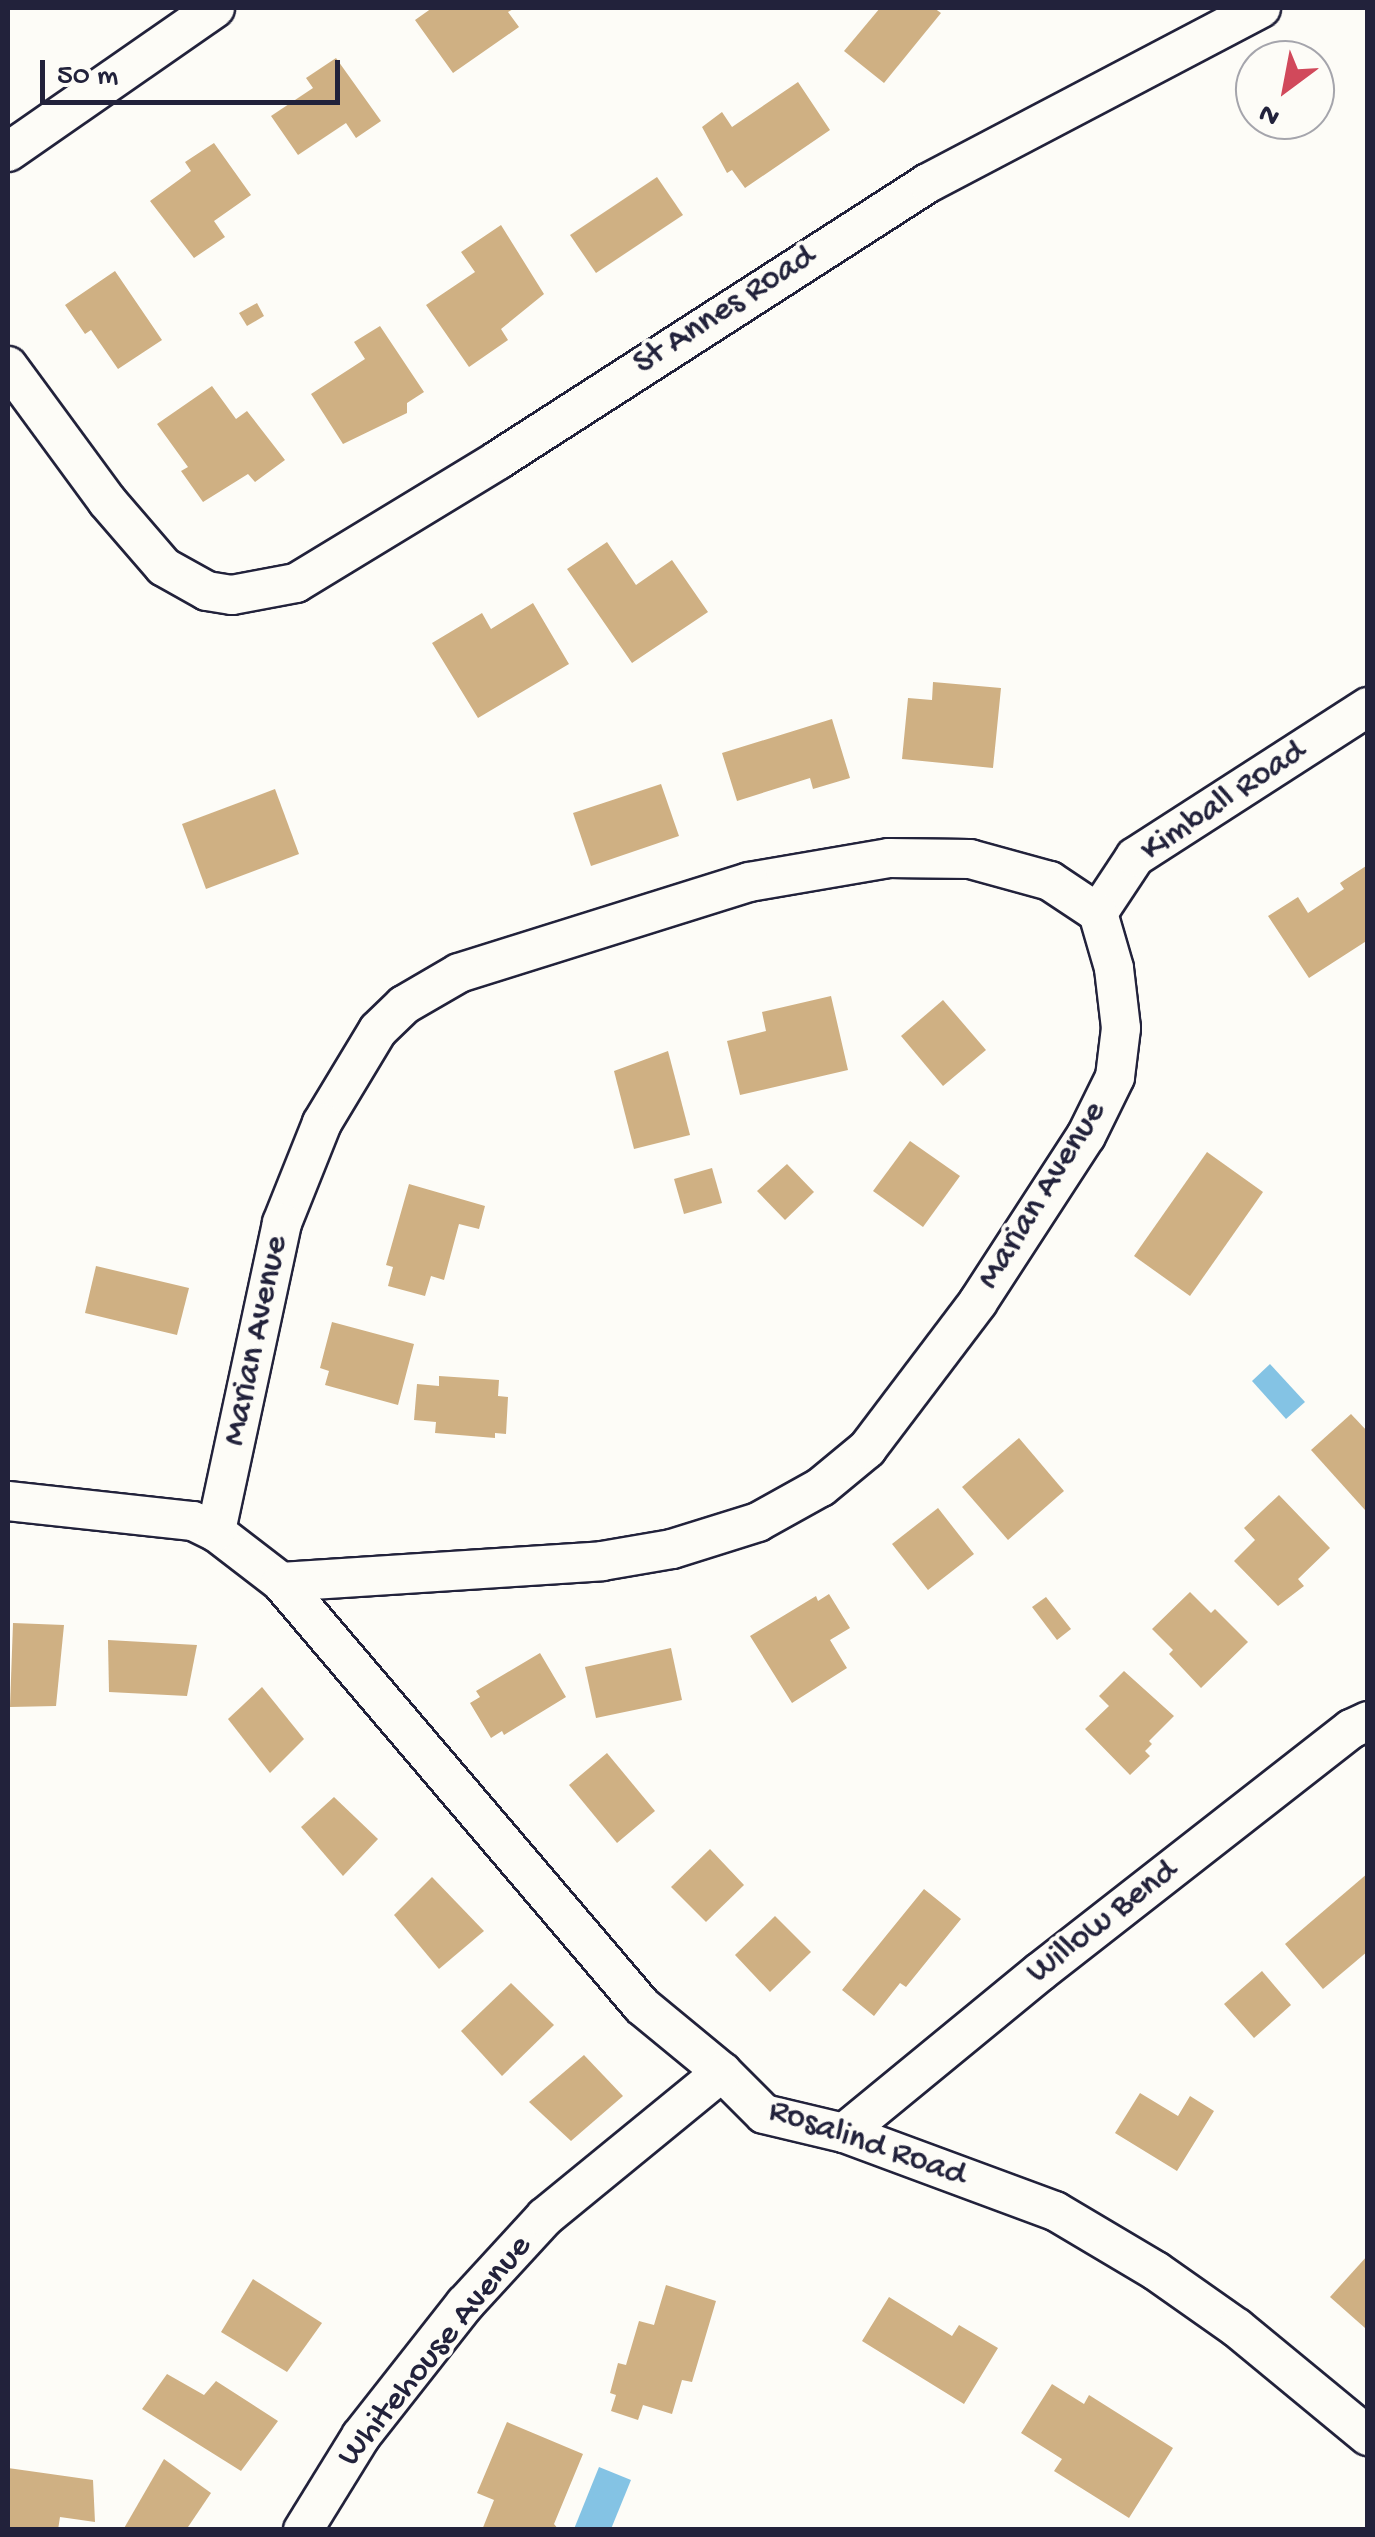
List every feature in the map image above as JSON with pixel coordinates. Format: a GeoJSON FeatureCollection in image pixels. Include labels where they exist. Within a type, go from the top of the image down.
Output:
{"type":"FeatureCollection","features":[{"type":"Feature","properties":{"kind":"street"},"geometry":{"type":"LineString","coordinates":[[8,152],[214,8]]}},
{"type":"Feature","properties":{"kind":"street","name":"St Annes Road"},"geometry":{"type":"LineString","coordinates":[[8,366],[108,501],[164,567],[191,582],[232,596],[296,583],[498,460],[928,183],[1261,8]]}},
{"type":"Feature","properties":{"kind":"street","name":"Kimball Road"},"geometry":{"type":"LineString","coordinates":[[1098,913],[1135,857],[1368,708]]}},
{"type":"Feature","properties":{"kind":"street","name":"Marian Avenue"},"geometry":{"type":"LineString","coordinates":[[216,1532],[282,1223],[322,1123],[378,1030],[404,1005],[459,973],[749,882],[889,858],[970,859],[1050,881],[1098,913],[1114,968],[1121,1028],[1115,1076],[1086,1136],[989,1286],[867,1450],[821,1487],[758,1522],[672,1549],[602,1561],[281,1582]]}},
{"type":"Feature","properties":{"kind":"street"},"geometry":{"type":"LineString","coordinates":[[8,1501],[193,1521],[216,1532],[281,1582]]}},
{"type":"Feature","properties":{"kind":"street","name":"Rosalind Road"},"geometry":{"type":"LineString","coordinates":[[281,1582],[642,2006],[722,2072],[764,2114],[844,2133],[1055,2211],[1156,2271],[1237,2328],[1368,2436]]}},
{"type":"Feature","properties":{"kind":"street","name":"Willow Bend"},"geometry":{"type":"LineString","coordinates":[[844,2133],[1056,1960],[1368,1721]]}},
{"type":"Feature","properties":{"kind":"street","name":"Whitehouse Avenue"},"geometry":{"type":"LineString","coordinates":[[303,2530],[361,2436],[478,2290],[545,2217],[722,2072]]}},
{"type":"Feature","properties":{"kind":"water"},"geometry":{"type":"Polygon","coordinates":[[[1270,1364],[1305,1402],[1286,1419],[1252,1381],[1270,1364]]]}},
{"type":"Feature","properties":{"kind":"water"},"geometry":{"type":"Polygon","coordinates":[[[599,2467],[631,2480],[611,2529],[574,2529],[599,2467]]]}},
{"type":"Feature","properties":{"kind":"building"},"geometry":{"type":"Polygon","coordinates":[[[432,8],[515,8],[508,12],[519,27],[453,73],[415,20],[432,8]]]}},
{"type":"Feature","properties":{"kind":"building"},"geometry":{"type":"Polygon","coordinates":[[[880,8],[934,8],[941,13],[884,83],[844,51],[880,8]]]}},
{"type":"Feature","properties":{"kind":"building"},"geometry":{"type":"Polygon","coordinates":[[[336,58],[381,121],[356,138],[346,123],[298,155],[271,116],[313,88],[306,78],[336,58]]]}},
{"type":"Feature","properties":{"kind":"building"},"geometry":{"type":"Polygon","coordinates":[[[798,82],[830,130],[745,188],[732,170],[727,173],[702,127],[722,112],[732,127],[798,82]]]}},
{"type":"Feature","properties":{"kind":"building"},"geometry":{"type":"Polygon","coordinates":[[[214,143],[251,195],[214,221],[225,237],[194,258],[150,201],[191,171],[185,162],[214,143]]]}},
{"type":"Feature","properties":{"kind":"building"},"geometry":{"type":"Polygon","coordinates":[[[657,177],[683,215],[596,273],[570,235],[657,177]]]}},
{"type":"Feature","properties":{"kind":"building"},"geometry":{"type":"Polygon","coordinates":[[[501,225],[544,294],[501,329],[508,340],[469,367],[426,305],[475,272],[461,252],[501,225]]]}},
{"type":"Feature","properties":{"kind":"building"},"geometry":{"type":"Polygon","coordinates":[[[115,271],[162,340],[118,369],[91,330],[85,334],[65,305],[115,271]]]}},
{"type":"Feature","properties":{"kind":"building"},"geometry":{"type":"Polygon","coordinates":[[[257,303],[264,316],[247,326],[239,313],[257,303]]]}},
{"type":"Feature","properties":{"kind":"building"},"geometry":{"type":"Polygon","coordinates":[[[380,326],[424,392],[407,403],[407,413],[343,444],[311,394],[365,359],[354,342],[380,326]]]}},
{"type":"Feature","properties":{"kind":"building"},"geometry":{"type":"Polygon","coordinates":[[[212,386],[236,419],[247,411],[285,460],[255,482],[248,474],[203,502],[181,471],[188,467],[157,424],[212,386]]]}},
{"type":"Feature","properties":{"kind":"building"},"geometry":{"type":"Polygon","coordinates":[[[607,542],[636,585],[672,560],[708,612],[632,663],[567,569],[607,542]]]}},
{"type":"Feature","properties":{"kind":"building"},"geometry":{"type":"Polygon","coordinates":[[[533,603],[569,664],[478,718],[432,643],[482,613],[491,629],[533,603]]]}},
{"type":"Feature","properties":{"kind":"building"},"geometry":{"type":"Polygon","coordinates":[[[933,682],[1001,688],[993,768],[902,759],[908,698],[932,700],[933,682]]]}},
{"type":"Feature","properties":{"kind":"building"},"geometry":{"type":"Polygon","coordinates":[[[832,719],[850,778],[813,789],[810,778],[737,801],[722,753],[832,719]]]}},
{"type":"Feature","properties":{"kind":"building"},"geometry":{"type":"Polygon","coordinates":[[[661,784],[679,836],[591,866],[573,813],[661,784]]]}},
{"type":"Feature","properties":{"kind":"building"},"geometry":{"type":"Polygon","coordinates":[[[275,789],[299,854],[206,889],[182,824],[275,789]]]}},
{"type":"Feature","properties":{"kind":"building"},"geometry":{"type":"Polygon","coordinates":[[[1366,866],[1368,940],[1309,978],[1268,916],[1298,897],[1308,913],[1344,889],[1340,883],[1366,866]]]}},
{"type":"Feature","properties":{"kind":"building"},"geometry":{"type":"Polygon","coordinates":[[[831,996],[848,1070],[740,1095],[727,1041],[766,1031],[762,1012],[831,996]]]}},
{"type":"Feature","properties":{"kind":"building"},"geometry":{"type":"Polygon","coordinates":[[[943,1000],[986,1050],[943,1086],[901,1036],[943,1000]]]}},
{"type":"Feature","properties":{"kind":"building"},"geometry":{"type":"Polygon","coordinates":[[[668,1051],[690,1135],[634,1149],[614,1071],[668,1051]]]}},
{"type":"Feature","properties":{"kind":"building"},"geometry":{"type":"Polygon","coordinates":[[[910,1141],[960,1176],[923,1227],[873,1191],[910,1141]]]}},
{"type":"Feature","properties":{"kind":"building"},"geometry":{"type":"Polygon","coordinates":[[[1207,1152],[1263,1192],[1190,1296],[1134,1256],[1207,1152]]]}},
{"type":"Feature","properties":{"kind":"building"},"geometry":{"type":"Polygon","coordinates":[[[787,1164],[814,1192],[785,1220],[757,1191],[787,1164]]]}},
{"type":"Feature","properties":{"kind":"building"},"geometry":{"type":"Polygon","coordinates":[[[712,1168],[722,1203],[684,1214],[674,1179],[712,1168]]]}},
{"type":"Feature","properties":{"kind":"building"},"geometry":{"type":"Polygon","coordinates":[[[409,1184],[485,1206],[479,1229],[459,1224],[444,1280],[431,1276],[425,1296],[388,1286],[393,1267],[386,1265],[409,1184]]]}},
{"type":"Feature","properties":{"kind":"building"},"geometry":{"type":"Polygon","coordinates":[[[96,1266],[189,1288],[177,1335],[85,1313],[96,1266]]]}},
{"type":"Feature","properties":{"kind":"building"},"geometry":{"type":"Polygon","coordinates":[[[332,1322],[414,1344],[398,1405],[325,1385],[329,1371],[320,1368],[332,1322]]]}},
{"type":"Feature","properties":{"kind":"building"},"geometry":{"type":"Polygon","coordinates":[[[439,1376],[499,1380],[498,1396],[508,1397],[506,1434],[495,1433],[495,1438],[435,1433],[436,1422],[414,1420],[417,1384],[439,1386],[439,1376]]]}},
{"type":"Feature","properties":{"kind":"building"},"geometry":{"type":"Polygon","coordinates":[[[1351,1414],[1368,1432],[1365,1510],[1311,1450],[1351,1414]]]}},
{"type":"Feature","properties":{"kind":"building"},"geometry":{"type":"Polygon","coordinates":[[[1019,1438],[1064,1491],[1008,1540],[962,1487],[1019,1438]]]}},
{"type":"Feature","properties":{"kind":"building"},"geometry":{"type":"Polygon","coordinates":[[[1279,1495],[1330,1548],[1298,1579],[1304,1586],[1278,1606],[1234,1561],[1255,1540],[1244,1528],[1279,1495]]]}},
{"type":"Feature","properties":{"kind":"building"},"geometry":{"type":"Polygon","coordinates":[[[938,1508],[974,1554],[928,1590],[892,1544],[938,1508]]]}},
{"type":"Feature","properties":{"kind":"building"},"geometry":{"type":"Polygon","coordinates":[[[1190,1592],[1211,1613],[1215,1609],[1248,1642],[1201,1688],[1152,1629],[1190,1592]]]}},
{"type":"Feature","properties":{"kind":"building"},"geometry":{"type":"Polygon","coordinates":[[[829,1594],[850,1628],[830,1640],[847,1668],[792,1703],[750,1636],[816,1596],[818,1601],[829,1594]]]}},
{"type":"Feature","properties":{"kind":"building"},"geometry":{"type":"Polygon","coordinates":[[[1046,1597],[1071,1629],[1057,1640],[1032,1607],[1046,1597]]]}},
{"type":"Feature","properties":{"kind":"building"},"geometry":{"type":"Polygon","coordinates":[[[13,1623],[64,1625],[56,1706],[10,1707],[13,1623]]]}},
{"type":"Feature","properties":{"kind":"building"},"geometry":{"type":"Polygon","coordinates":[[[108,1640],[197,1645],[187,1696],[109,1692],[108,1640]]]}},
{"type":"Feature","properties":{"kind":"building"},"geometry":{"type":"Polygon","coordinates":[[[671,1648],[682,1700],[596,1718],[585,1667],[671,1648]]]}},
{"type":"Feature","properties":{"kind":"building"},"geometry":{"type":"Polygon","coordinates":[[[540,1653],[566,1697],[504,1735],[502,1731],[491,1738],[470,1703],[480,1697],[476,1691],[540,1653]]]}},
{"type":"Feature","properties":{"kind":"building"},"geometry":{"type":"Polygon","coordinates":[[[1124,1671],[1174,1716],[1149,1741],[1152,1744],[1145,1751],[1150,1756],[1130,1775],[1085,1729],[1109,1706],[1099,1696],[1124,1671]]]}},
{"type":"Feature","properties":{"kind":"building"},"geometry":{"type":"Polygon","coordinates":[[[262,1687],[304,1739],[270,1773],[228,1719],[262,1687]]]}},
{"type":"Feature","properties":{"kind":"building"},"geometry":{"type":"Polygon","coordinates":[[[607,1753],[655,1811],[617,1843],[569,1785],[607,1753]]]}},
{"type":"Feature","properties":{"kind":"building"},"geometry":{"type":"Polygon","coordinates":[[[334,1797],[378,1839],[343,1876],[301,1827],[334,1797]]]}},
{"type":"Feature","properties":{"kind":"building"},"geometry":{"type":"Polygon","coordinates":[[[710,1849],[744,1885],[706,1922],[671,1887],[710,1849]]]}},
{"type":"Feature","properties":{"kind":"building"},"geometry":{"type":"Polygon","coordinates":[[[1368,1873],[1368,1951],[1323,1989],[1285,1944],[1368,1873]]]}},
{"type":"Feature","properties":{"kind":"building"},"geometry":{"type":"Polygon","coordinates":[[[432,1877],[484,1931],[439,1969],[394,1915],[432,1877]]]}},
{"type":"Feature","properties":{"kind":"building"},"geometry":{"type":"Polygon","coordinates":[[[924,1889],[961,1919],[906,1987],[900,1983],[874,2016],[842,1990],[924,1889]]]}},
{"type":"Feature","properties":{"kind":"building"},"geometry":{"type":"Polygon","coordinates":[[[775,1916],[811,1952],[770,1992],[735,1955],[775,1916]]]}},
{"type":"Feature","properties":{"kind":"building"},"geometry":{"type":"Polygon","coordinates":[[[1262,1971],[1291,2005],[1254,2038],[1224,2004],[1262,1971]]]}},
{"type":"Feature","properties":{"kind":"building"},"geometry":{"type":"Polygon","coordinates":[[[511,1983],[554,2025],[502,2076],[461,2031],[511,1983]]]}},
{"type":"Feature","properties":{"kind":"building"},"geometry":{"type":"Polygon","coordinates":[[[584,2055],[623,2096],[571,2141],[529,2102],[584,2055]]]}},
{"type":"Feature","properties":{"kind":"building"},"geometry":{"type":"Polygon","coordinates":[[[1140,2093],[1178,2116],[1190,2096],[1214,2111],[1177,2171],[1115,2133],[1140,2093]]]}},
{"type":"Feature","properties":{"kind":"building"},"geometry":{"type":"Polygon","coordinates":[[[1368,2255],[1368,2326],[1365,2328],[1330,2297],[1368,2255]]]}},
{"type":"Feature","properties":{"kind":"building"},"geometry":{"type":"Polygon","coordinates":[[[253,2279],[322,2323],[287,2372],[221,2332],[253,2279]]]}},
{"type":"Feature","properties":{"kind":"building"},"geometry":{"type":"Polygon","coordinates":[[[666,2285],[716,2301],[692,2382],[682,2380],[672,2414],[643,2405],[638,2420],[611,2411],[616,2395],[610,2393],[618,2363],[626,2365],[639,2321],[654,2325],[666,2285]]]}},
{"type":"Feature","properties":{"kind":"building"},"geometry":{"type":"Polygon","coordinates":[[[889,2297],[952,2336],[959,2325],[998,2348],[964,2404],[862,2341],[889,2297]]]}},
{"type":"Feature","properties":{"kind":"building"},"geometry":{"type":"Polygon","coordinates":[[[167,2374],[204,2395],[216,2381],[278,2421],[241,2471],[142,2409],[167,2374]]]}},
{"type":"Feature","properties":{"kind":"building"},"geometry":{"type":"Polygon","coordinates":[[[1052,2384],[1084,2404],[1089,2395],[1173,2448],[1129,2518],[1054,2471],[1062,2459],[1021,2433],[1052,2384]]]}},
{"type":"Feature","properties":{"kind":"building"},"geometry":{"type":"Polygon","coordinates":[[[507,2422],[583,2454],[554,2524],[559,2530],[482,2530],[494,2500],[477,2493],[507,2422]]]}},
{"type":"Feature","properties":{"kind":"building"},"geometry":{"type":"Polygon","coordinates":[[[164,2459],[211,2493],[186,2530],[123,2530],[164,2459]]]}},
{"type":"Feature","properties":{"kind":"building"},"geometry":{"type":"Polygon","coordinates":[[[8,2468],[93,2480],[95,2522],[60,2517],[58,2530],[8,2530],[8,2468]]]}}]}
